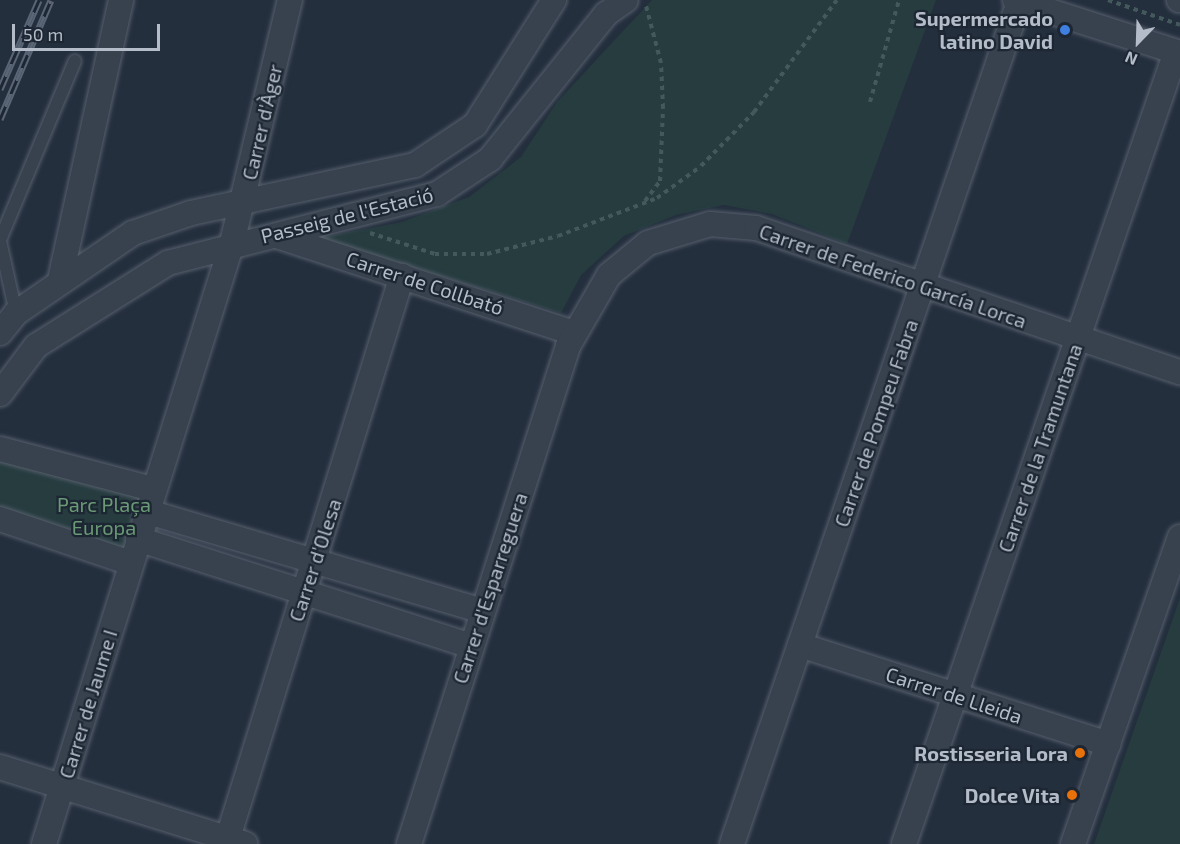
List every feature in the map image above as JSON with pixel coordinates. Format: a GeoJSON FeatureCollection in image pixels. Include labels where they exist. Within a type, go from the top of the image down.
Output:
{"type":"FeatureCollection","features":[{"type":"Feature","properties":{"kind":"street"},"geometry":{"type":"LineString","coordinates":[[60,280],[121,0]]}},
{"type":"Feature","properties":{"kind":"street","name":"Carrer d'Àger"},"geometry":{"type":"LineString","coordinates":[[232,243],[290,0]]}},
{"type":"Feature","properties":{"kind":"street","name":"Passeig de l'Estació"},"geometry":{"type":"LineString","coordinates":[[0,333],[16,313],[60,280],[133,233],[191,213],[243,204],[415,165],[475,124],[554,0]]}},
{"type":"Feature","properties":{"kind":"street","name":"Passeig de l'Estació"},"geometry":{"type":"LineString","coordinates":[[0,394],[36,346],[168,263],[232,243],[344,220],[437,194],[490,159],[606,14],[626,0]]}},
{"type":"Feature","properties":{"kind":"street"},"geometry":{"type":"LineString","coordinates":[[1017,1],[1178,52]]}},
{"type":"Feature","properties":{"kind":"street","name":"Carrer de Pompeu Fabra"},"geometry":{"type":"LineString","coordinates":[[732,844],[923,288],[1017,1]]}},
{"type":"Feature","properties":{"kind":"street","name":"Carrer de la Tramuntana"},"geometry":{"type":"LineString","coordinates":[[904,844],[1178,52]]}},
{"type":"Feature","properties":{"kind":"street","name":"Carrer de Federico García Lorca"},"geometry":{"type":"LineString","coordinates":[[574,333],[609,275],[648,243],[710,224],[756,228],[923,288],[1180,372]]}},
{"type":"Feature","properties":{"kind":"street","name":"Carrer de Collbató"},"geometry":{"type":"LineString","coordinates":[[275,236],[574,333]]}},
{"type":"Feature","properties":{"kind":"street"},"geometry":{"type":"LineString","coordinates":[[148,500],[232,243]]}},
{"type":"Feature","properties":{"kind":"street","name":"Carrer d'Olesa"},"geometry":{"type":"LineString","coordinates":[[233,842],[303,595],[315,565],[402,276]]}},
{"type":"Feature","properties":{"kind":"street","name":"Carrer d'Esparreguera"},"geometry":{"type":"LineString","coordinates":[[409,844],[482,611],[574,333]]}},
{"type":"Feature","properties":{"kind":"street"},"geometry":{"type":"LineString","coordinates":[[0,449],[148,500],[315,565],[482,611]]}},
{"type":"Feature","properties":{"kind":"street","name":"Carrer de Jaume I"},"geometry":{"type":"LineString","coordinates":[[44,844],[148,500]]}},
{"type":"Feature","properties":{"kind":"street"},"geometry":{"type":"LineString","coordinates":[[0,519],[130,563]]}},
{"type":"Feature","properties":{"kind":"street"},"geometry":{"type":"LineString","coordinates":[[1073,844],[1180,537]]}},
{"type":"Feature","properties":{"kind":"street"},"geometry":{"type":"LineString","coordinates":[[138,539],[303,595],[471,646]]}},
{"type":"Feature","properties":{"kind":"street","name":"Carrer de Lleida"},"geometry":{"type":"LineString","coordinates":[[800,645],[1108,744]]}},
{"type":"Feature","properties":{"kind":"street"},"geometry":{"type":"LineString","coordinates":[[0,767],[233,842]]}},
{"type":"Feature","properties":{"kind":"lane"},"geometry":{"type":"LineString","coordinates":[[16,313],[0,240],[75,61]]}},
{"type":"Feature","properties":{"kind":"path"},"geometry":{"type":"LineString","coordinates":[[643,0],[661,63],[663,108],[660,181],[644,202]]}},
{"type":"Feature","properties":{"kind":"path"},"geometry":{"type":"LineString","coordinates":[[344,220],[435,254],[487,254],[558,236],[644,202],[701,166],[754,112],[837,0]]}},
{"type":"Feature","properties":{"kind":"path"},"geometry":{"type":"LineString","coordinates":[[870,102],[899,0]]}},
{"type":"Feature","properties":{"kind":"path"},"geometry":{"type":"LineString","coordinates":[[1107,0],[1180,26]]}},
{"type":"Feature","properties":{"kind":"green space"},"geometry":{"type":"Polygon","coordinates":[[[652,0],[936,0],[847,244],[772,214],[724,205],[676,215],[624,236],[581,275],[561,313],[318,238],[402,222],[469,197],[521,157],[557,102],[652,0]]]}},
{"type":"Feature","properties":{"kind":"green space","name":"Parc Plaça Europa"},"geometry":{"type":"Polygon","coordinates":[[[0,460],[140,496],[124,551],[0,509],[0,460]]]}},
{"type":"Feature","properties":{"kind":"green space"},"geometry":{"type":"Polygon","coordinates":[[[1180,598],[1180,844],[1094,844],[1180,598]]]}},
{"type":"Feature","properties":{"kind":"railway"},"geometry":{"type":"LineString","coordinates":[[0,89],[39,0]]}},
{"type":"Feature","properties":{"kind":"railway"},"geometry":{"type":"LineString","coordinates":[[0,119],[51,0]]}},
{"type":"Feature","properties":{"kind":"place","name":"Supermercado latino David"},"geometry":{"type":"Point","coordinates":[1065,30]}},
{"type":"Feature","properties":{"kind":"place","name":"Rostisseria Lora"},"geometry":{"type":"Point","coordinates":[1080,753]}},
{"type":"Feature","properties":{"kind":"place","name":"Dolce Vita"},"geometry":{"type":"Point","coordinates":[1072,795]}}]}
